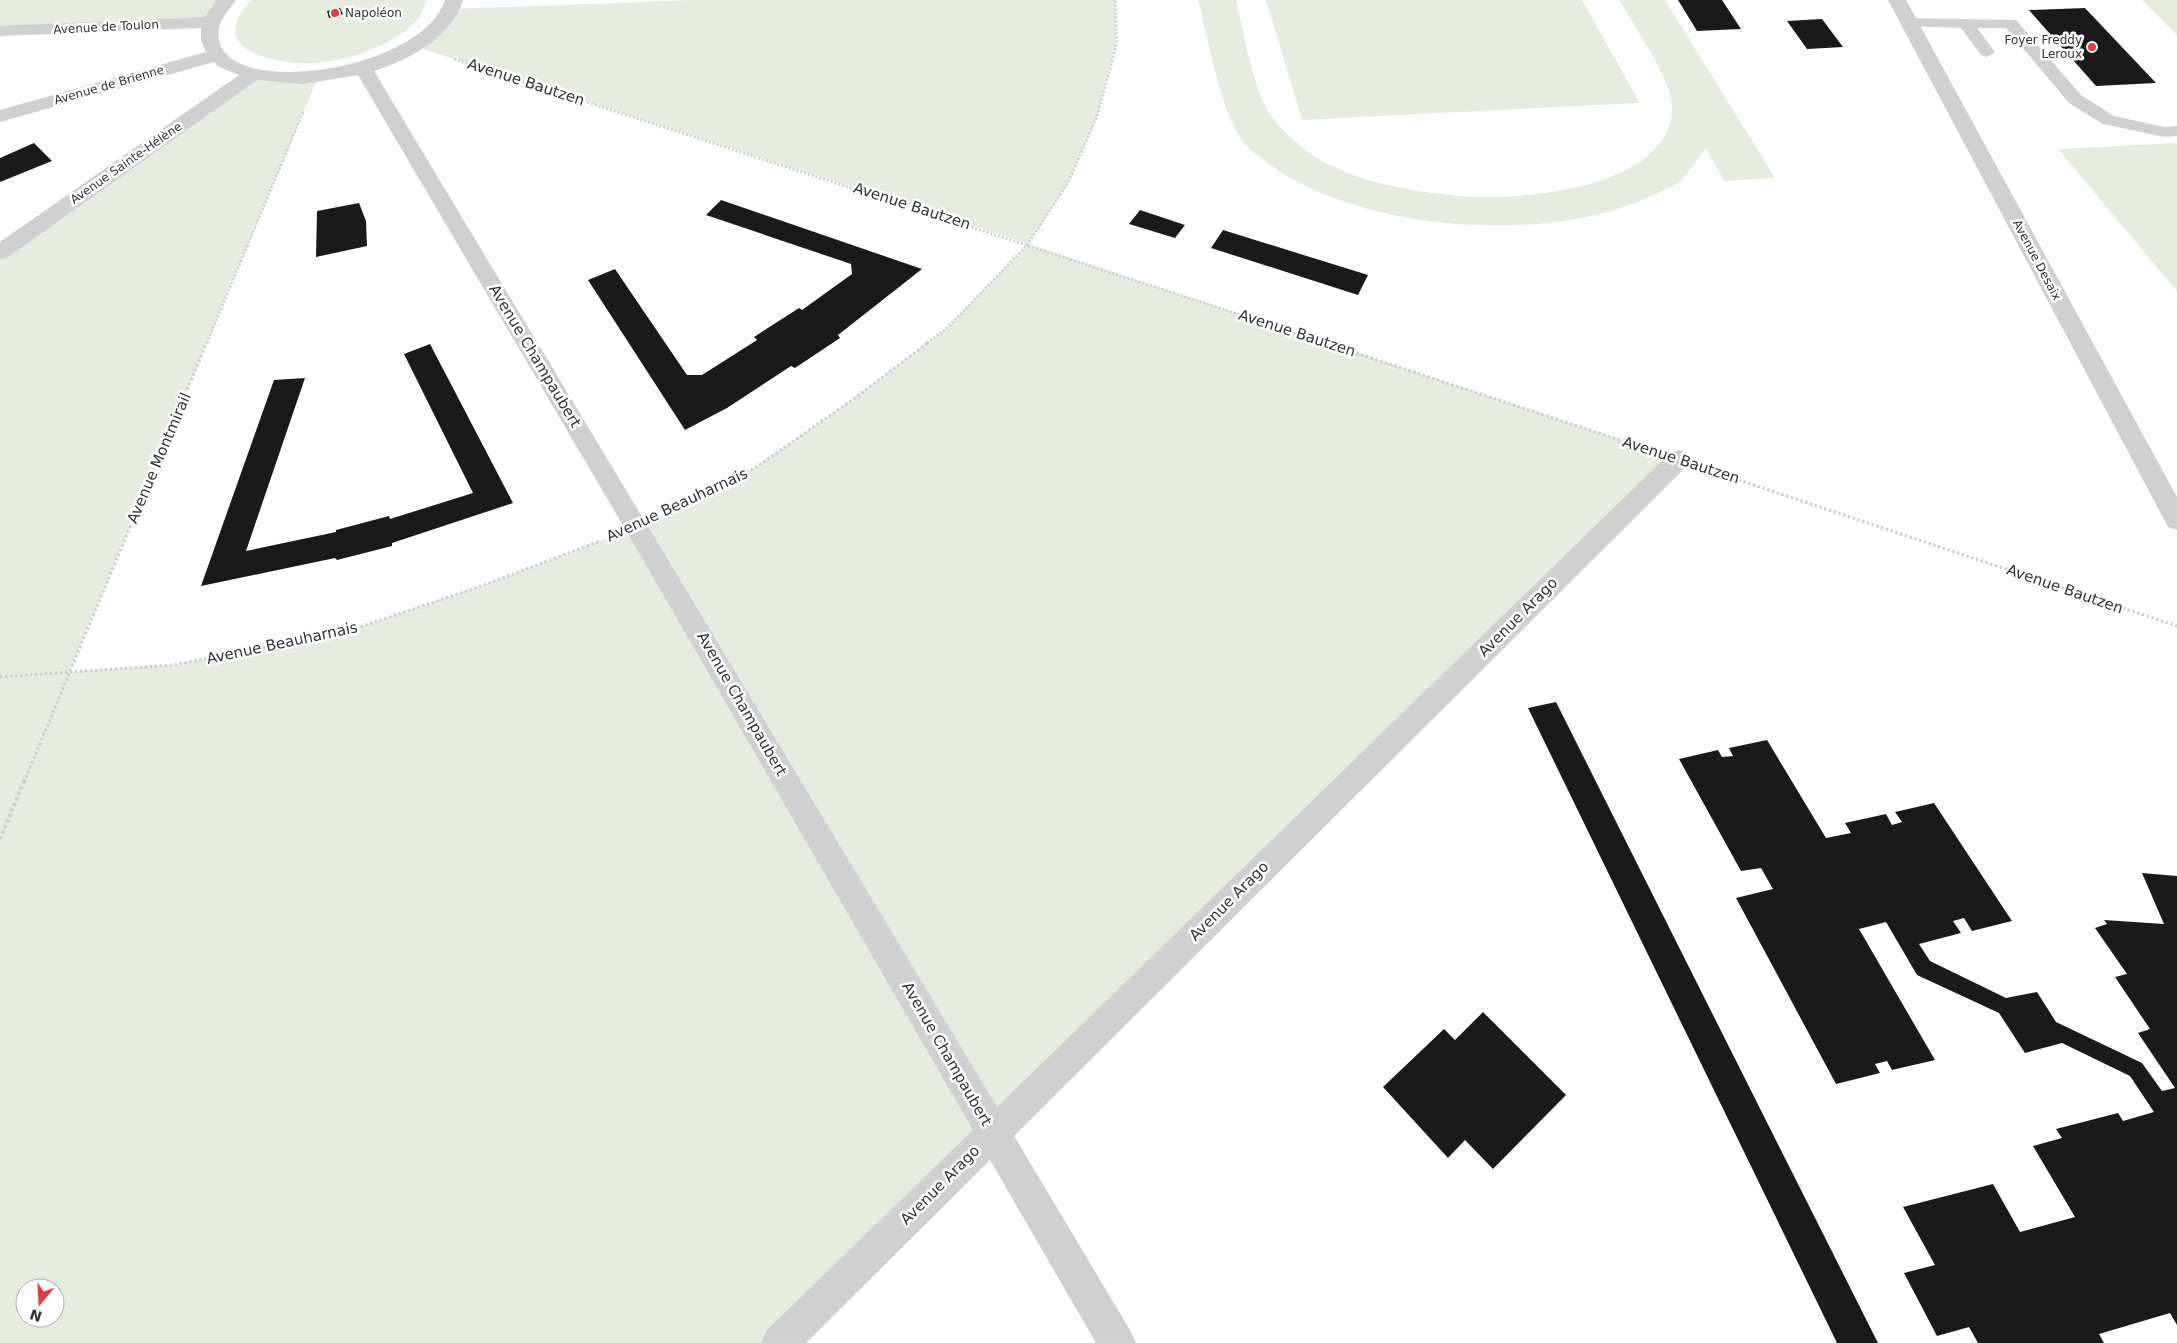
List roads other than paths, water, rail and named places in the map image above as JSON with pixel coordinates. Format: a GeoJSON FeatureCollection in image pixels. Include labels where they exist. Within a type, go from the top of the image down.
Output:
{"type":"FeatureCollection","features":[{"type":"Feature","properties":{"kind":"street"},"geometry":{"type":"LineString","coordinates":[[228,0],[212,22],[209,38],[218,55],[231,66],[253,74],[282,78],[318,77],[363,68],[414,46],[441,23],[454,0]]}},
{"type":"Feature","properties":{"kind":"street","name":"Avenue Desaix"},"geometry":{"type":"LineString","coordinates":[[1897,0],[2177,520]]}},
{"type":"Feature","properties":{"kind":"street","name":"Avenue de Toulon"},"geometry":{"type":"LineString","coordinates":[[0,31],[212,22]]}},
{"type":"Feature","properties":{"kind":"street","name":"Avenue de Brienne"},"geometry":{"type":"LineString","coordinates":[[0,116],[218,55]]}},
{"type":"Feature","properties":{"kind":"street","name":"Avenue Champaubert"},"geometry":{"type":"LineString","coordinates":[[363,68],[637,526],[1117,1343]]}},
{"type":"Feature","properties":{"kind":"street","name":"Avenue Sainte-Hélène"},"geometry":{"type":"LineString","coordinates":[[0,252],[253,74]]}},
{"type":"Feature","properties":{"kind":"street","name":"Avenue Arago"},"geometry":{"type":"LineString","coordinates":[[780,1343],[1679,459]]}},
{"type":"Feature","properties":{"kind":"lane"},"geometry":{"type":"LineString","coordinates":[[1910,23],[2010,23],[2075,99],[2109,120],[2164,132],[2177,131]]}},
{"type":"Feature","properties":{"kind":"lane"},"geometry":{"type":"LineString","coordinates":[[1965,23],[1987,52]]}},
{"type":"Feature","properties":{"kind":"place","name":"Napoléon"},"geometry":{"type":"Point","coordinates":[335,13]}},
{"type":"Feature","properties":{"kind":"place","name":"Foyer Freddy Leroux"},"geometry":{"type":"Point","coordinates":[2092,47]}}]}
